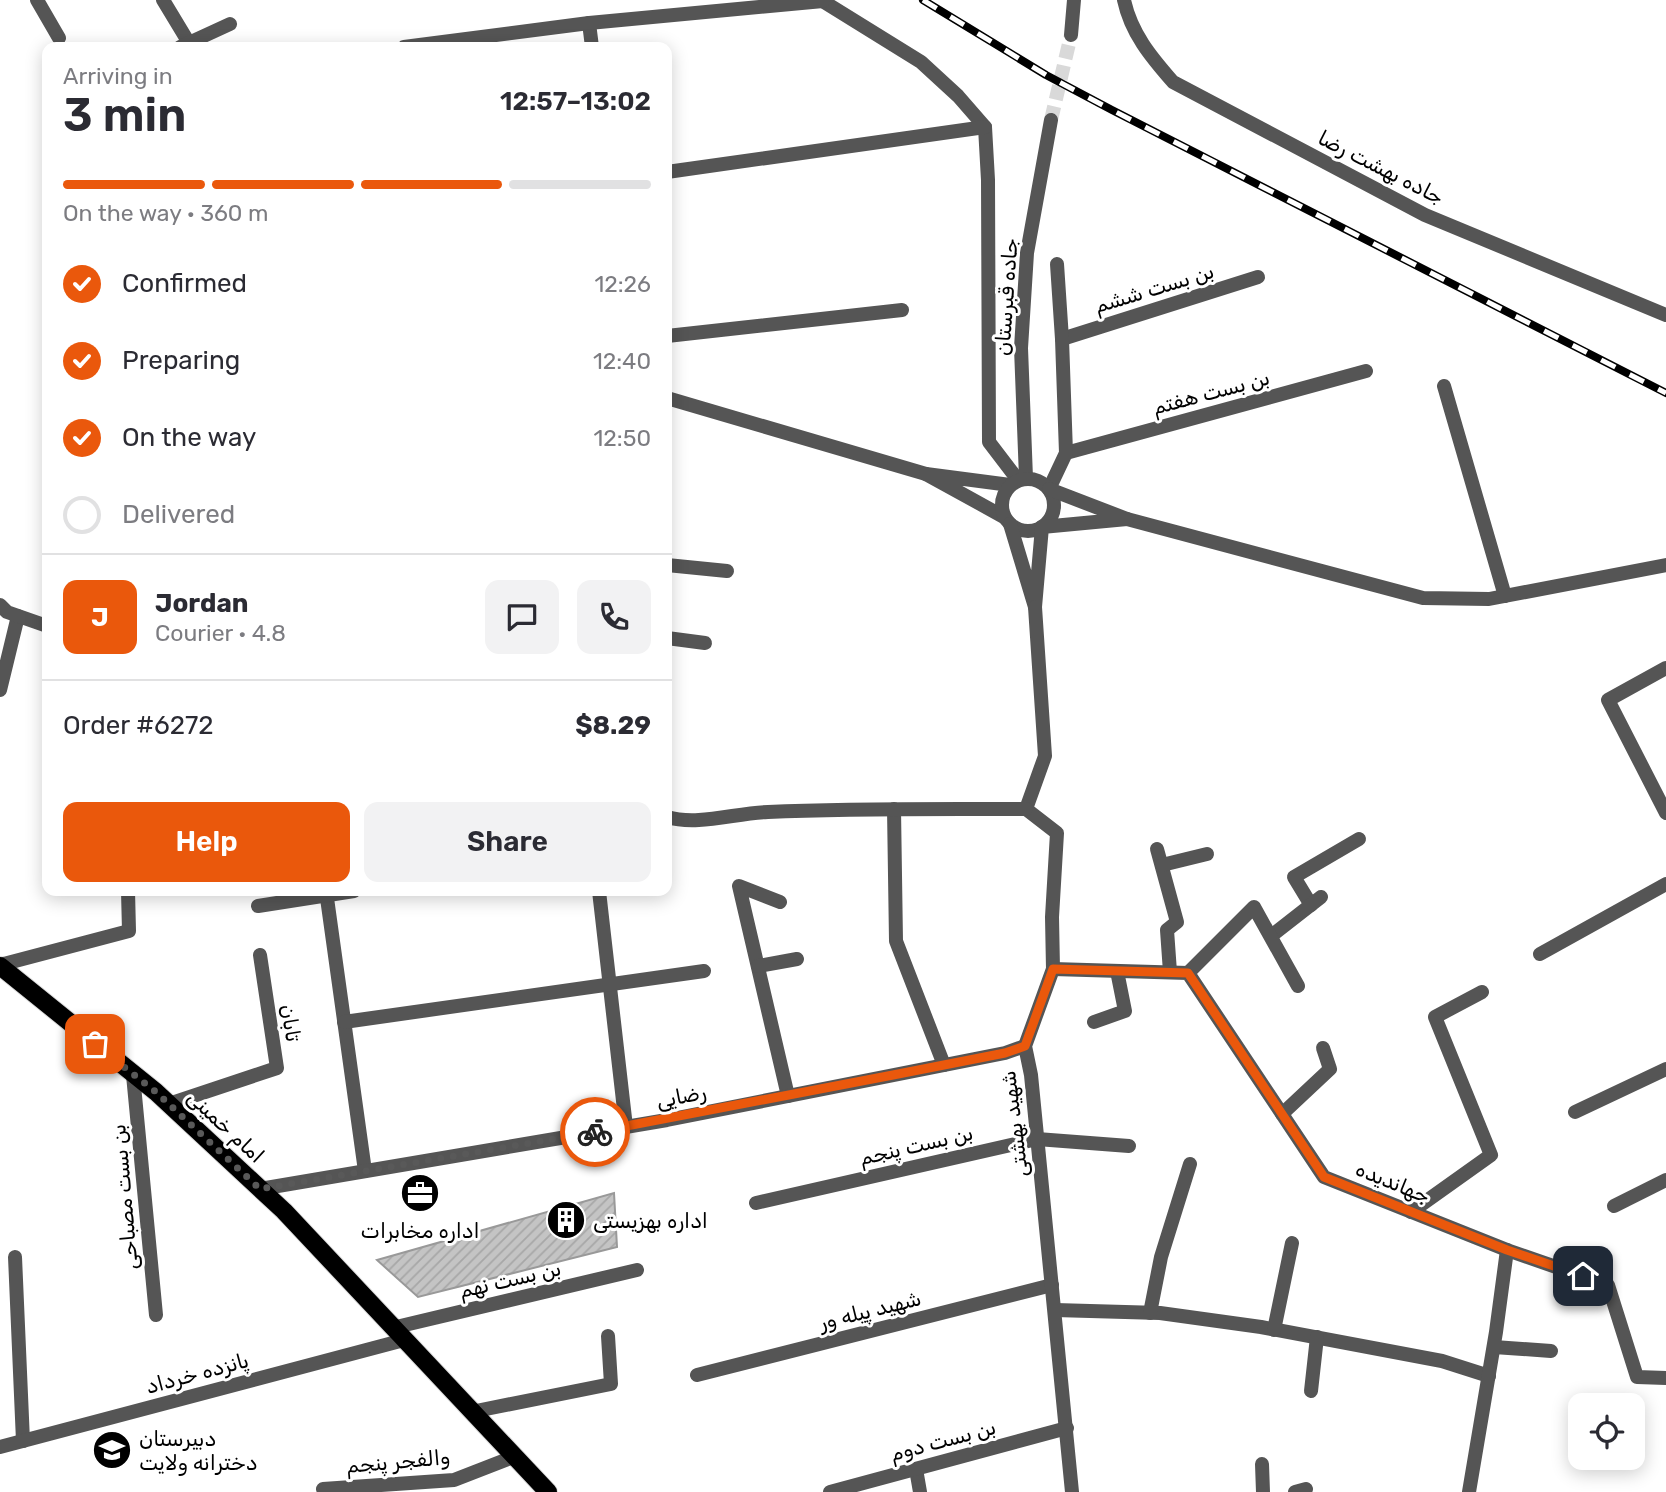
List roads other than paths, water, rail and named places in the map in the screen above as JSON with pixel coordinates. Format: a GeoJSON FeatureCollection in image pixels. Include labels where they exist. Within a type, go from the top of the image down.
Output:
{"type":"FeatureCollection","features":[{"type":"Feature","properties":{"kind":"main road","name":"امام خمینی"},"geometry":{"type":"LineString","coordinates":[[0,966],[169,1104],[284,1211],[548,1492]]}},
{"type":"Feature","properties":{"kind":"street"},"geometry":{"type":"LineString","coordinates":[[37,0],[59,38]]}},
{"type":"Feature","properties":{"kind":"street"},"geometry":{"type":"LineString","coordinates":[[163,0],[183,42]]}},
{"type":"Feature","properties":{"kind":"street"},"geometry":{"type":"LineString","coordinates":[[443,42],[589,23],[822,0],[921,62],[958,96],[985,127],[988,180],[989,442],[1018,481]]}},
{"type":"Feature","properties":{"kind":"street"},"geometry":{"type":"LineString","coordinates":[[1071,35],[1074,0]]}},
{"type":"Feature","properties":{"kind":"street","name":"جاده بهشت رضا"},"geometry":{"type":"LineString","coordinates":[[1124,0],[1126,12],[1145,51],[1173,82],[1425,215],[1666,315]]}},
{"type":"Feature","properties":{"kind":"street"},"geometry":{"type":"LineString","coordinates":[[589,23],[591,42]]}},
{"type":"Feature","properties":{"kind":"street"},"geometry":{"type":"LineString","coordinates":[[191,42],[230,24]]}},
{"type":"Feature","properties":{"kind":"street","name":"جاده قبرستان"},"geometry":{"type":"LineString","coordinates":[[1018,481],[1021,348],[1027,253],[1051,120]]}},
{"type":"Feature","properties":{"kind":"street"},"geometry":{"type":"LineString","coordinates":[[672,171],[985,127]]}},
{"type":"Feature","properties":{"kind":"street"},"geometry":{"type":"LineString","coordinates":[[672,818],[682,821],[766,812],[1026,809],[1045,756],[1035,607],[1042,527],[1049,521],[1054,505],[1049,489],[1066,453],[1057,264]]}},
{"type":"Feature","properties":{"kind":"street","name":"بن بست ششم"},"geometry":{"type":"LineString","coordinates":[[1062,338],[1258,277]]}},
{"type":"Feature","properties":{"kind":"street"},"geometry":{"type":"LineString","coordinates":[[672,335],[902,310]]}},
{"type":"Feature","properties":{"kind":"street","name":"بن بست هفتم"},"geometry":{"type":"LineString","coordinates":[[1066,453],[1366,371]]}},
{"type":"Feature","properties":{"kind":"street"},"geometry":{"type":"LineString","coordinates":[[1444,386],[1505,596]]}},
{"type":"Feature","properties":{"kind":"street"},"geometry":{"type":"LineString","coordinates":[[672,399],[926,474],[1018,481],[1035,479],[1049,489],[1127,519],[1423,598],[1489,599],[1666,565]]}},
{"type":"Feature","properties":{"kind":"street"},"geometry":{"type":"LineString","coordinates":[[926,474],[1025,531],[1127,519]]}},
{"type":"Feature","properties":{"kind":"street"},"geometry":{"type":"LineString","coordinates":[[1018,481],[1002,500],[1035,607]]}},
{"type":"Feature","properties":{"kind":"street"},"geometry":{"type":"LineString","coordinates":[[672,566],[727,571]]}},
{"type":"Feature","properties":{"kind":"street"},"geometry":{"type":"LineString","coordinates":[[0,690],[6,611],[42,624]]}},
{"type":"Feature","properties":{"kind":"street"},"geometry":{"type":"LineString","coordinates":[[672,639],[705,643]]}},
{"type":"Feature","properties":{"kind":"street"},"geometry":{"type":"LineString","coordinates":[[1665,807],[1608,700],[1666,668]]}},
{"type":"Feature","properties":{"kind":"street"},"geometry":{"type":"LineString","coordinates":[[894,809],[895,941],[944,1065]]}},
{"type":"Feature","properties":{"kind":"street","name":"شهید بهشتی"},"geometry":{"type":"LineString","coordinates":[[1026,809],[1057,833],[1052,917],[1053,969],[1025,1046],[1031,1075],[1072,1492]]}},
{"type":"Feature","properties":{"kind":"street"},"geometry":{"type":"LineString","coordinates":[[1271,936],[1316,901],[1294,877],[1359,839]]}},
{"type":"Feature","properties":{"kind":"street"},"geometry":{"type":"LineString","coordinates":[[1157,849],[1177,922],[1167,930],[1170,972]]}},
{"type":"Feature","properties":{"kind":"street"},"geometry":{"type":"LineString","coordinates":[[1162,865],[1207,854]]}},
{"type":"Feature","properties":{"kind":"street"},"geometry":{"type":"LineString","coordinates":[[1540,954],[1666,884]]}},
{"type":"Feature","properties":{"kind":"street"},"geometry":{"type":"LineString","coordinates":[[780,902],[739,886],[788,1096]]}},
{"type":"Feature","properties":{"kind":"street"},"geometry":{"type":"LineString","coordinates":[[0,966],[130,931],[128,896]]}},
{"type":"Feature","properties":{"kind":"street"},"geometry":{"type":"LineString","coordinates":[[258,906],[310,896]]}},
{"type":"Feature","properties":{"kind":"street"},"geometry":{"type":"LineString","coordinates":[[326,896],[365,1171]]}},
{"type":"Feature","properties":{"kind":"street"},"geometry":{"type":"LineString","coordinates":[[600,896],[626,1127]]}},
{"type":"Feature","properties":{"kind":"street"},"geometry":{"type":"LineString","coordinates":[[1053,969],[1188,973],[1254,907],[1298,986]]}},
{"type":"Feature","properties":{"kind":"street","name":"تابان"},"geometry":{"type":"LineString","coordinates":[[169,1104],[277,1068],[260,955]]}},
{"type":"Feature","properties":{"kind":"street"},"geometry":{"type":"LineString","coordinates":[[758,966],[797,959]]}},
{"type":"Feature","properties":{"kind":"street"},"geometry":{"type":"LineString","coordinates":[[344,1022],[705,971]]}},
{"type":"Feature","properties":{"kind":"street"},"geometry":{"type":"LineString","coordinates":[[1094,1022],[1125,1012],[1117,971]]}},
{"type":"Feature","properties":{"kind":"street","name":"جهاندیده"},"geometry":{"type":"LineString","coordinates":[[1188,973],[1324,1177],[1507,1250],[1608,1285],[1637,1377],[1666,1378]]}},
{"type":"Feature","properties":{"kind":"street"},"geometry":{"type":"LineString","coordinates":[[1411,1212],[1491,1156],[1436,1017],[1482,992]]}},
{"type":"Feature","properties":{"kind":"street","name":"رضایی"},"geometry":{"type":"LineString","coordinates":[[260,1189],[626,1127],[1005,1053],[1025,1046]]}},
{"type":"Feature","properties":{"kind":"street"},"geometry":{"type":"LineString","coordinates":[[1282,1114],[1330,1069],[1323,1048]]}},
{"type":"Feature","properties":{"kind":"street"},"geometry":{"type":"LineString","coordinates":[[1575,1112],[1666,1069]]}},
{"type":"Feature","properties":{"kind":"street","name":"بن بست مصباحی"},"geometry":{"type":"LineString","coordinates":[[133,1075],[156,1315]]}},
{"type":"Feature","properties":{"kind":"street","name":"بن بست پنجم"},"geometry":{"type":"LineString","coordinates":[[756,1203],[1037,1139],[1129,1146]]}},
{"type":"Feature","properties":{"kind":"street"},"geometry":{"type":"LineString","coordinates":[[1150,1313],[1161,1257],[1190,1164]]}},
{"type":"Feature","properties":{"kind":"street"},"geometry":{"type":"LineString","coordinates":[[1614,1206],[1666,1180]]}},
{"type":"Feature","properties":{"kind":"street"},"geometry":{"type":"LineString","coordinates":[[1274,1330],[1292,1243]]}},
{"type":"Feature","properties":{"kind":"street"},"geometry":{"type":"LineString","coordinates":[[1469,1492],[1494,1347],[1507,1250]]}},
{"type":"Feature","properties":{"kind":"street"},"geometry":{"type":"LineString","coordinates":[[15,1257],[23,1441]]}},
{"type":"Feature","properties":{"kind":"street","name":"بن بست نهم"},"geometry":{"type":"LineString","coordinates":[[398,1334],[636,1270]]}},
{"type":"Feature","properties":{"kind":"street","name":"شهید پیله ور"},"geometry":{"type":"LineString","coordinates":[[697,1376],[1052,1284]]}},
{"type":"Feature","properties":{"kind":"street"},"geometry":{"type":"LineString","coordinates":[[1055,1310],[1150,1313],[1274,1330],[1442,1361],[1489,1376]]}},
{"type":"Feature","properties":{"kind":"street","name":"پانزده خرداد"},"geometry":{"type":"LineString","coordinates":[[0,1447],[398,1334]]}},
{"type":"Feature","properties":{"kind":"street"},"geometry":{"type":"LineString","coordinates":[[471,1412],[611,1384],[608,1336]]}},
{"type":"Feature","properties":{"kind":"street"},"geometry":{"type":"LineString","coordinates":[[1311,1391],[1317,1337]]}},
{"type":"Feature","properties":{"kind":"street"},"geometry":{"type":"LineString","coordinates":[[1494,1347],[1551,1351]]}},
{"type":"Feature","properties":{"kind":"street","name":"بن بست دوم"},"geometry":{"type":"LineString","coordinates":[[830,1492],[1067,1428]]}},
{"type":"Feature","properties":{"kind":"street","name":"والفجر پنجم"},"geometry":{"type":"LineString","coordinates":[[323,1489],[454,1480],[513,1457]]}},
{"type":"Feature","properties":{"kind":"street"},"geometry":{"type":"LineString","coordinates":[[1262,1464],[1263,1492]]}},
{"type":"Feature","properties":{"kind":"street"},"geometry":{"type":"LineString","coordinates":[[916,1469],[920,1492]]}},
{"type":"Feature","properties":{"kind":"tunnel"},"geometry":{"type":"LineString","coordinates":[[1051,120],[1071,35]]}},
{"type":"Feature","properties":{"kind":"railway"},"geometry":{"type":"LineString","coordinates":[[923,0],[1046,75],[1112,110],[1666,393]]}},
{"type":"Feature","properties":{"kind":"place","name":"اداره مخابرات"},"geometry":{"type":"Point","coordinates":[420,1193]}},
{"type":"Feature","properties":{"kind":"place","name":"اداره بهزیستی"},"geometry":{"type":"Point","coordinates":[566,1220]}},
{"type":"Feature","properties":{"kind":"place","name":"دبیرستان دخترانه ولایت"},"geometry":{"type":"Point","coordinates":[112,1450]}}]}
